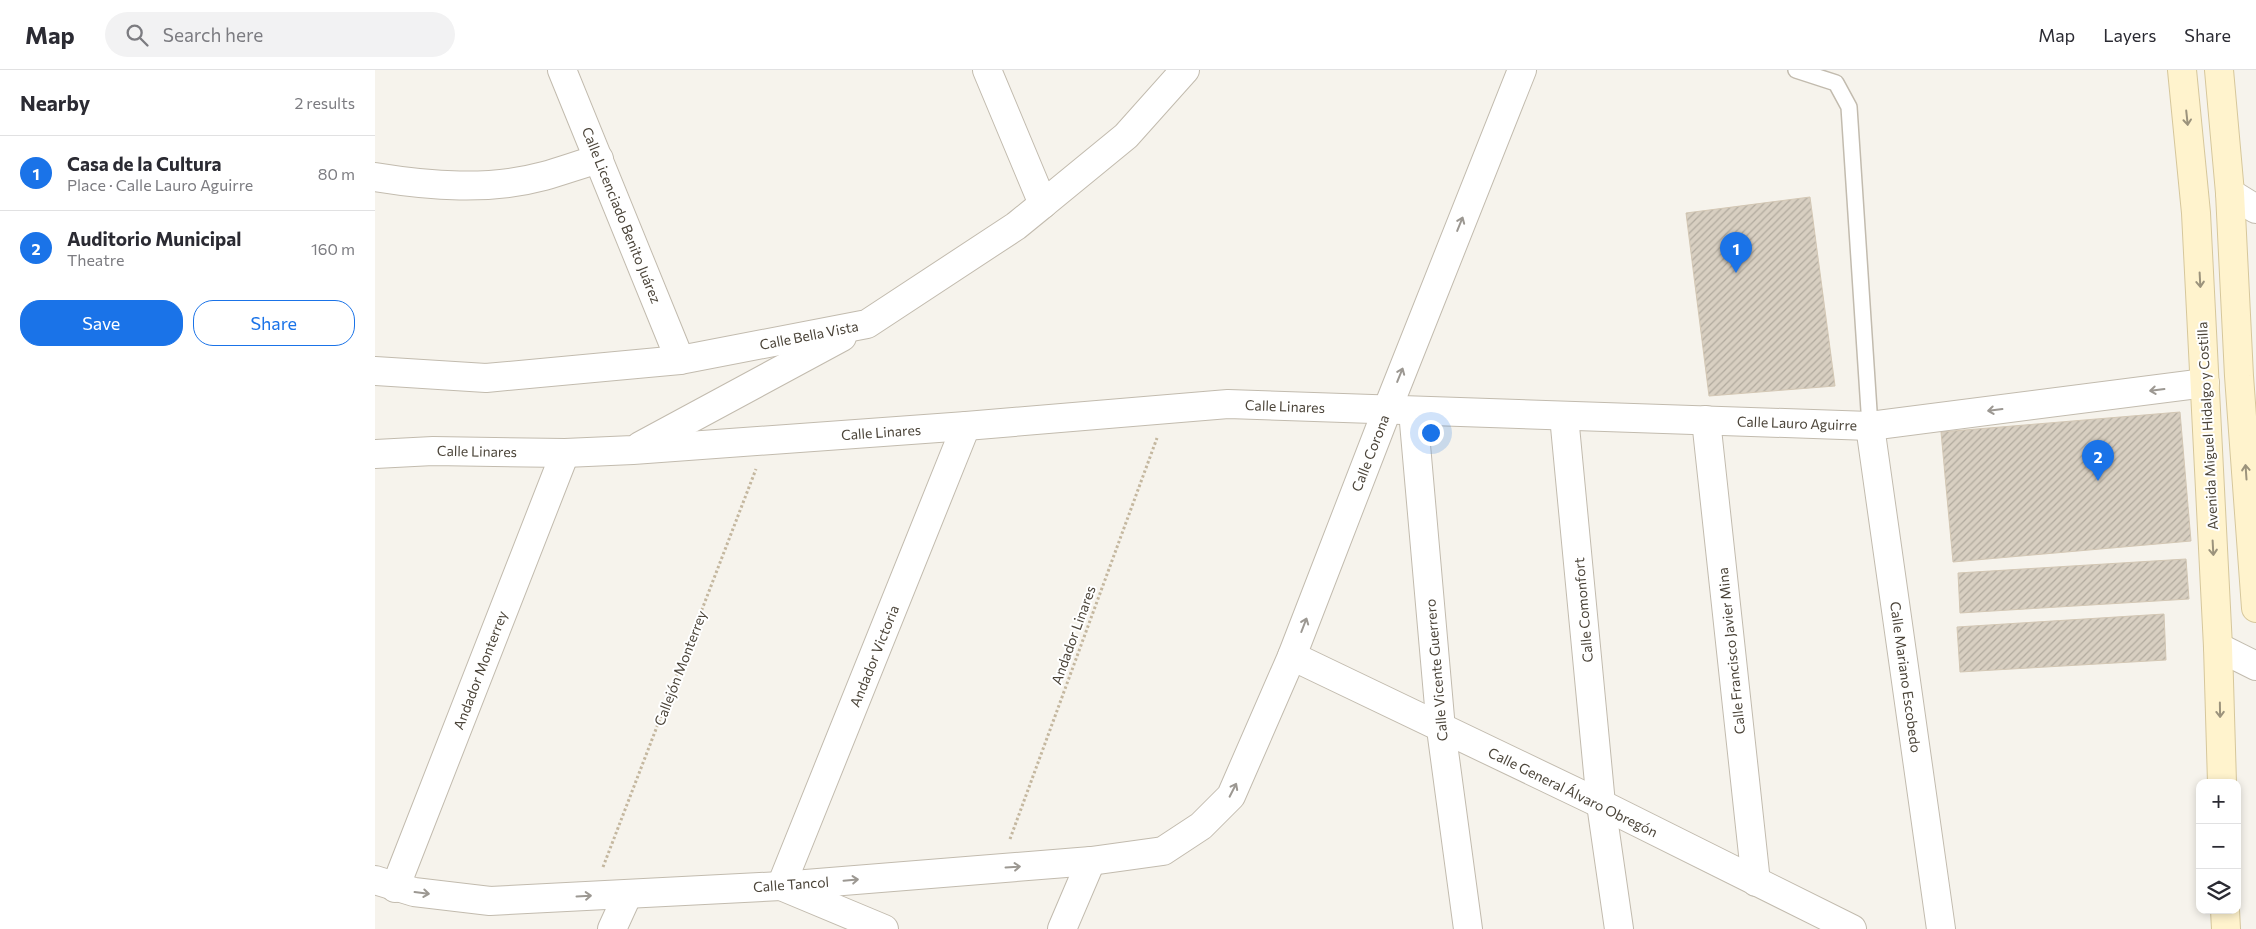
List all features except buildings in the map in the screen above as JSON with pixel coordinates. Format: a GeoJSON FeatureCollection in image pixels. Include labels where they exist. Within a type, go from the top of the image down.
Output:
{"type":"FeatureCollection","features":[{"type":"Feature","properties":{"kind":"main road","name":"Avenida Miguel Hidalgo y Costilla"},"geometry":{"type":"LineString","coordinates":[[2182,70],[2196,213],[2219,648],[2222,779]]}},
{"type":"Feature","properties":{"kind":"main road"},"geometry":{"type":"LineString","coordinates":[[2219,70],[2248,200],[2239,376],[2256,608]]}},
{"type":"Feature","properties":{"kind":"main road"},"geometry":{"type":"LineString","coordinates":[[2225,914],[2226,929]]}},
{"type":"Feature","properties":{"kind":"street","name":"Calle Licenciado Benito Juárez"},"geometry":{"type":"LineString","coordinates":[[562,70],[680,360]]}},
{"type":"Feature","properties":{"kind":"street"},"geometry":{"type":"LineString","coordinates":[[987,70],[1043,204]]}},
{"type":"Feature","properties":{"kind":"street","name":"Calle Bella Vista"},"geometry":{"type":"LineString","coordinates":[[375,371],[486,378],[680,360],[867,324],[1016,226],[1126,136],[1185,70]]}},
{"type":"Feature","properties":{"kind":"street","name":"Calle Corona"},"geometry":{"type":"LineString","coordinates":[[1201,826],[1231,796],[1400,410],[1522,70]]}},
{"type":"Feature","properties":{"kind":"street"},"geometry":{"type":"LineString","coordinates":[[375,177],[423,185],[482,185],[542,176],[599,159]]}},
{"type":"Feature","properties":{"kind":"street"},"geometry":{"type":"LineString","coordinates":[[633,450],[867,324]]}},
{"type":"Feature","properties":{"kind":"street","name":"Calle Lauro Aguirre"},"geometry":{"type":"LineString","coordinates":[[1400,410],[1870,426],[2205,384]]}},
{"type":"Feature","properties":{"kind":"street","name":"Calle Linares"},"geometry":{"type":"LineString","coordinates":[[375,454],[433,451],[565,453],[633,450],[966,426],[1228,404],[1400,410]]}},
{"type":"Feature","properties":{"kind":"street","name":"Calle Vicente Guerrero"},"geometry":{"type":"LineString","coordinates":[[1400,410],[1468,929]]}},
{"type":"Feature","properties":{"kind":"street","name":"Calle Comonfort"},"geometry":{"type":"LineString","coordinates":[[1564,416],[1601,804],[1619,929]]}},
{"type":"Feature","properties":{"kind":"street","name":"Calle Francisco Javier Mina"},"geometry":{"type":"LineString","coordinates":[[1706,420],[1756,882]]}},
{"type":"Feature","properties":{"kind":"street","name":"Andador Victoria"},"geometry":{"type":"LineString","coordinates":[[781,886],[966,426]]}},
{"type":"Feature","properties":{"kind":"street","name":"Calle Mariano Escobedo"},"geometry":{"type":"LineString","coordinates":[[1870,426],[1941,929]]}},
{"type":"Feature","properties":{"kind":"street","name":"Andador Monterrey"},"geometry":{"type":"LineString","coordinates":[[385,884],[565,453]]}},
{"type":"Feature","properties":{"kind":"street"},"geometry":{"type":"LineString","coordinates":[[2219,648],[2256,666]]}},
{"type":"Feature","properties":{"kind":"street","name":"Calle General Álvaro Obregón"},"geometry":{"type":"LineString","coordinates":[[1292,656],[1601,804],[1852,929]]}},
{"type":"Feature","properties":{"kind":"street","name":"Calle Tancol"},"geometry":{"type":"LineString","coordinates":[[385,884],[490,901],[781,886],[1091,861],[1163,851],[1201,826]]}},
{"type":"Feature","properties":{"kind":"street"},"geometry":{"type":"LineString","coordinates":[[1062,929],[1091,861]]}},
{"type":"Feature","properties":{"kind":"street"},"geometry":{"type":"LineString","coordinates":[[781,886],[884,929]]}},
{"type":"Feature","properties":{"kind":"street"},"geometry":{"type":"LineString","coordinates":[[612,929],[628,894]]}},
{"type":"Feature","properties":{"kind":"lane"},"geometry":{"type":"LineString","coordinates":[[1796,70],[1836,84],[1849,107],[1870,426]]}},
{"type":"Feature","properties":{"kind":"path","name":"Andador Linares"},"geometry":{"type":"LineString","coordinates":[[1000,868],[1167,410]]}},
{"type":"Feature","properties":{"kind":"path","name":"Callejón Monterrey"},"geometry":{"type":"LineString","coordinates":[[593,896],[767,440]]}},
{"type":"Feature","properties":{"kind":"place","name":"Casa de la Cultura"},"geometry":{"type":"Point","coordinates":[1736,273]}},
{"type":"Feature","properties":{"kind":"place","name":"Auditorio Municipal"},"geometry":{"type":"Point","coordinates":[2098,481]}}]}
